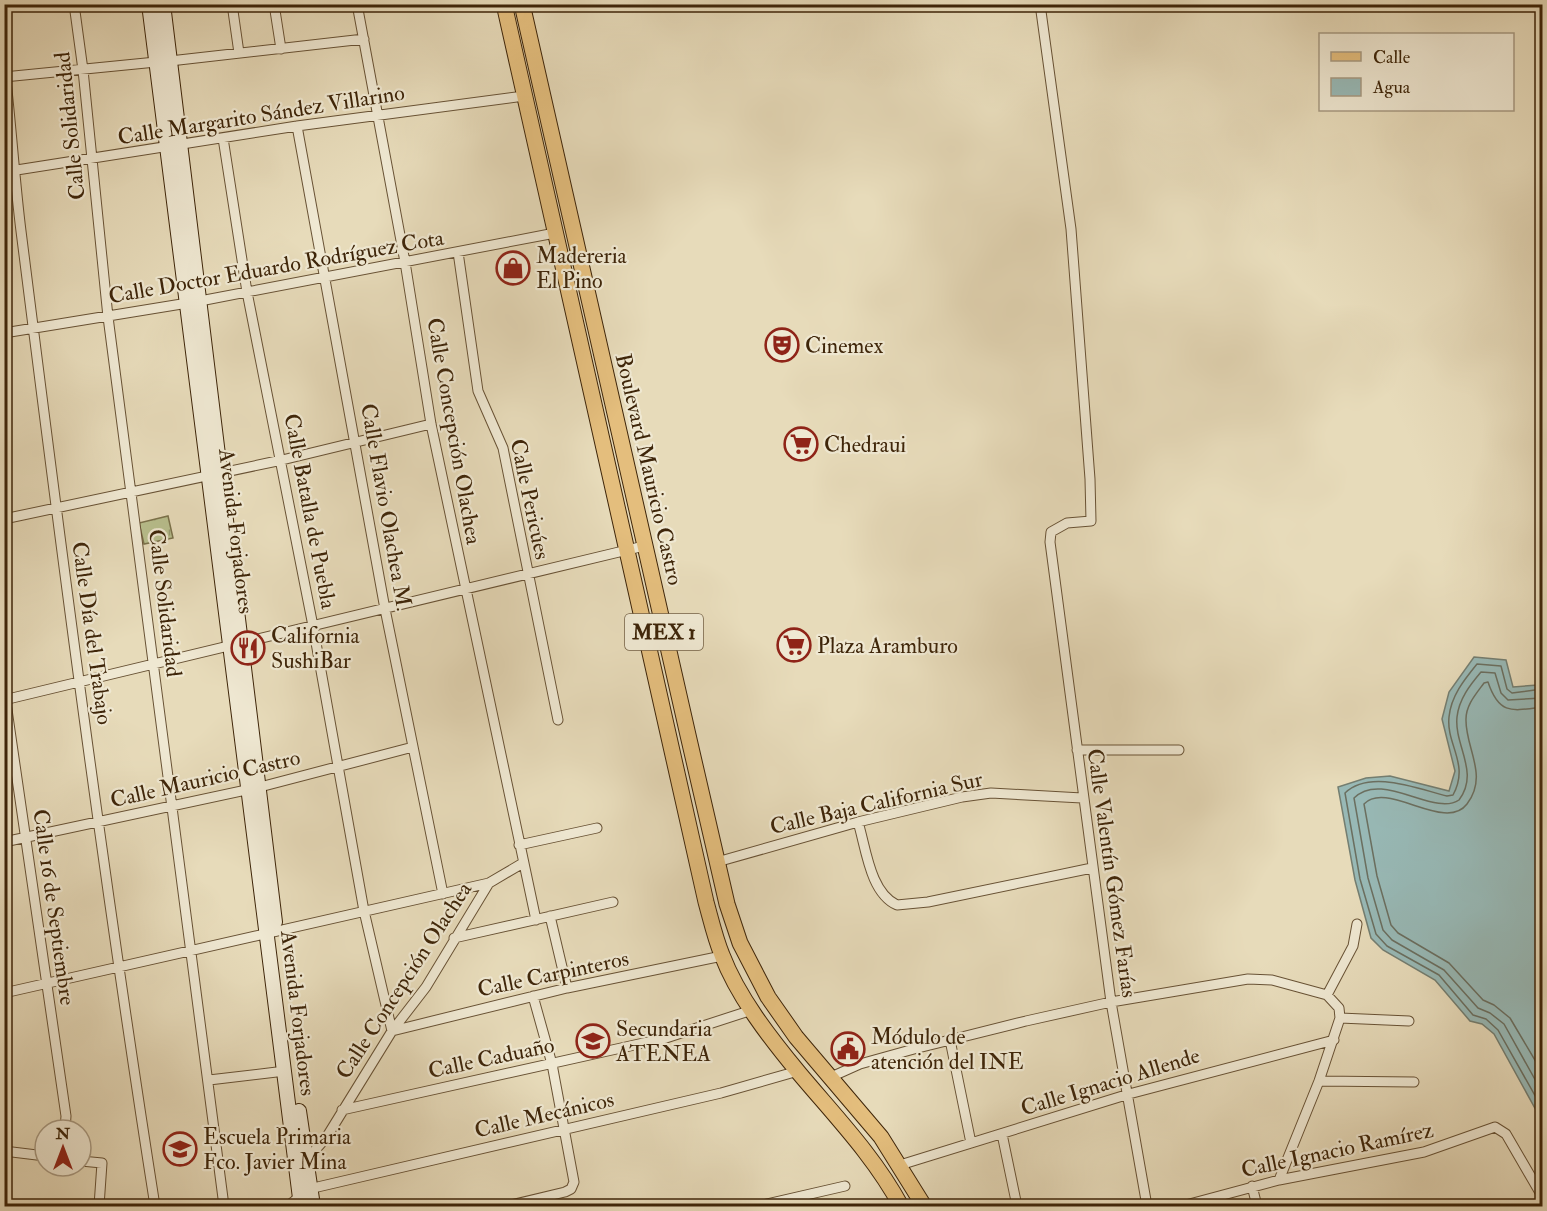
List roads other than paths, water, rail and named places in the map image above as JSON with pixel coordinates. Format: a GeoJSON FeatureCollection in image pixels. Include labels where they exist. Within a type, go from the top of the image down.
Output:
{"type":"FeatureCollection","features":[{"type":"Feature","properties":{"kind":"main road","name":"Avenida Forjadores"},"geometry":{"type":"LineString","coordinates":[[149,4],[181,145],[200,301],[214,474]]}},
{"type":"Feature","properties":{"kind":"main road","name":"Avenida Forjadores"},"geometry":{"type":"LineString","coordinates":[[163,4],[166,146],[185,303],[214,474],[272,932],[306,1160],[304,1197]]}},
{"type":"Feature","properties":{"kind":"main road","name":"Boulevard Mauricio Castro"},"geometry":{"type":"LineString","coordinates":[[504,4],[706,902],[722,956],[752,1010],[798,1071],[862,1146],[901,1206]]}},
{"type":"Feature","properties":{"kind":"main road","name":"Boulevard Mauricio Castro"},"geometry":{"type":"LineString","coordinates":[[522,4],[717,862],[740,943],[753,971],[796,1036],[860,1110],[900,1165],[924,1206]]}},
{"type":"Feature","properties":{"kind":"main road"},"geometry":{"type":"LineString","coordinates":[[682,797],[693,816],[710,827]]}},
{"type":"Feature","properties":{"kind":"main road","name":"Avenida Forjadores"},"geometry":{"type":"LineString","coordinates":[[272,932],[285,1071],[304,1197],[313,1206]]}},
{"type":"Feature","properties":{"kind":"street","name":"Calle Solidaridad"},"geometry":{"type":"LineString","coordinates":[[74,4],[93,159],[108,316],[225,1206]]}},
{"type":"Feature","properties":{"kind":"street"},"geometry":{"type":"LineString","coordinates":[[232,4],[239,53]]}},
{"type":"Feature","properties":{"kind":"street"},"geometry":{"type":"LineString","coordinates":[[274,4],[281,49]]}},
{"type":"Feature","properties":{"kind":"street","name":"Calle Concepción Olachea"},"geometry":{"type":"LineString","coordinates":[[357,4],[405,262],[431,424],[536,920]]}},
{"type":"Feature","properties":{"kind":"street","name":"Calle Valentín Gómez Farías"},"geometry":{"type":"LineString","coordinates":[[1040,4],[1071,229],[1090,479],[1091,521],[1060,525],[1051,532],[1050,542],[1082,798],[1111,1002],[1147,1206]]}},
{"type":"Feature","properties":{"kind":"street"},"geometry":{"type":"LineString","coordinates":[[5,77],[364,39]]}},
{"type":"Feature","properties":{"kind":"street","name":"Calle Día del Trabajo"},"geometry":{"type":"LineString","coordinates":[[4,64],[10,172],[34,329],[119,967],[155,1206]]}},
{"type":"Feature","properties":{"kind":"street","name":"Calle Margarito Sández Villarino"},"geometry":{"type":"LineString","coordinates":[[10,172],[297,126],[524,96]]}},
{"type":"Feature","properties":{"kind":"street","name":"Calle Flavio Olachea M."},"geometry":{"type":"LineString","coordinates":[[297,126],[385,609],[442,894]]}},
{"type":"Feature","properties":{"kind":"street","name":"Calle Batalla de Puebla"},"geometry":{"type":"LineString","coordinates":[[223,138],[247,292],[282,460],[364,911],[392,1031]]}},
{"type":"Feature","properties":{"kind":"street","name":"Calle Doctor Eduardo Rodríguez Cota"},"geometry":{"type":"LineString","coordinates":[[4,333],[200,301],[555,233]]}},
{"type":"Feature","properties":{"kind":"street","name":"Calle Pericúes"},"geometry":{"type":"LineString","coordinates":[[458,252],[478,391],[503,448],[558,720]]}},
{"type":"Feature","properties":{"kind":"street"},"geometry":{"type":"LineString","coordinates":[[4,519],[282,460],[431,424]]}},
{"type":"Feature","properties":{"kind":"street"},"geometry":{"type":"LineString","coordinates":[[5,696],[237,645],[644,546]]}},
{"type":"Feature","properties":{"kind":"street","name":"Calle 16 de Septiembre"},"geometry":{"type":"LineString","coordinates":[[5,696],[66,1118]]}},
{"type":"Feature","properties":{"kind":"street","name":"Calle Mauricio Castro"},"geometry":{"type":"LineString","coordinates":[[4,842],[254,788],[413,747]]}},
{"type":"Feature","properties":{"kind":"street"},"geometry":{"type":"LineString","coordinates":[[1077,750],[1179,750]]}},
{"type":"Feature","properties":{"kind":"street","name":"Calle Baja California Sur"},"geometry":{"type":"LineString","coordinates":[[717,862],[858,822],[978,794],[1082,798]]}},
{"type":"Feature","properties":{"kind":"street"},"geometry":{"type":"LineString","coordinates":[[858,822],[872,872],[881,892],[892,902],[906,906],[1092,868]]}},
{"type":"Feature","properties":{"kind":"street"},"geometry":{"type":"LineString","coordinates":[[519,844],[597,828]]}},
{"type":"Feature","properties":{"kind":"street","name":"Calle Concepción Olachea"},"geometry":{"type":"LineString","coordinates":[[306,1160],[326,1138],[392,1031],[416,1002],[489,883],[523,863]]}},
{"type":"Feature","properties":{"kind":"street"},"geometry":{"type":"LineString","coordinates":[[4,993],[489,883]]}},
{"type":"Feature","properties":{"kind":"street"},"geometry":{"type":"LineString","coordinates":[[454,938],[613,902]]}},
{"type":"Feature","properties":{"kind":"street"},"geometry":{"type":"LineString","coordinates":[[550,916],[567,988]]}},
{"type":"Feature","properties":{"kind":"street"},"geometry":{"type":"LineString","coordinates":[[1327,995],[1353,946],[1358,924]]}},
{"type":"Feature","properties":{"kind":"street","name":"Calle Carpinteros"},"geometry":{"type":"LineString","coordinates":[[392,1031],[567,988],[722,956]]}},
{"type":"Feature","properties":{"kind":"street"},"geometry":{"type":"LineString","coordinates":[[831,1077],[860,1064],[1111,1002],[1257,979],[1293,984],[1327,995],[1338,1008],[1340,1018],[1319,1081],[1279,1179]]}},
{"type":"Feature","properties":{"kind":"street"},"geometry":{"type":"LineString","coordinates":[[507,1206],[571,1189],[573,1178],[562,1129],[552,1064],[533,996]]}},
{"type":"Feature","properties":{"kind":"street","name":"Calle Caduaño"},"geometry":{"type":"LineString","coordinates":[[342,1110],[666,1038],[752,1010]]}},
{"type":"Feature","properties":{"kind":"street"},"geometry":{"type":"LineString","coordinates":[[1340,1018],[1409,1021]]}},
{"type":"Feature","properties":{"kind":"street"},"geometry":{"type":"LineString","coordinates":[[950,1040],[971,1143]]}},
{"type":"Feature","properties":{"kind":"street","name":"Calle Ignacio Allende"},"geometry":{"type":"LineString","coordinates":[[900,1165],[1129,1094],[1334,1040]]}},
{"type":"Feature","properties":{"kind":"street"},"geometry":{"type":"LineString","coordinates":[[209,1080],[285,1071]]}},
{"type":"Feature","properties":{"kind":"street","name":"Calle Mecánicos"},"geometry":{"type":"LineString","coordinates":[[304,1197],[562,1129],[721,1093],[798,1071]]}},
{"type":"Feature","properties":{"kind":"street"},"geometry":{"type":"LineString","coordinates":[[1319,1081],[1414,1082]]}},
{"type":"Feature","properties":{"kind":"street","name":"Calle Ignacio Ramírez"},"geometry":{"type":"LineString","coordinates":[[1182,1206],[1279,1179],[1424,1152],[1491,1127],[1498,1127],[1506,1134],[1542,1196]]}},
{"type":"Feature","properties":{"kind":"street"},"geometry":{"type":"LineString","coordinates":[[1002,1134],[1017,1206]]}},
{"type":"Feature","properties":{"kind":"street"},"geometry":{"type":"LineString","coordinates":[[4,1151],[33,1155]]}},
{"type":"Feature","properties":{"kind":"street"},"geometry":{"type":"LineString","coordinates":[[93,1162],[102,1163],[99,1206]]}},
{"type":"Feature","properties":{"kind":"street"},"geometry":{"type":"LineString","coordinates":[[758,1206],[845,1185]]}},
{"type":"Feature","properties":{"kind":"street"},"geometry":{"type":"LineString","coordinates":[[1252,1186],[1257,1206]]}},
{"type":"Feature","properties":{"kind":"street"},"geometry":{"type":"LineString","coordinates":[[288,1206],[304,1197]]}},
{"type":"Feature","properties":{"kind":"water"},"geometry":{"type":"Polygon","coordinates":[[[1474,657],[1506,660],[1513,687],[1538,685],[1542,681],[1542,1121],[1494,1034],[1482,1024],[1470,1021],[1435,980],[1383,950],[1371,938],[1355,880],[1338,787],[1366,778],[1390,776],[1449,791],[1455,771],[1442,719],[1449,692],[1474,657]]]}},
{"type":"Feature","properties":{"kind":"place","name":"Madereria El Pino"},"geometry":{"type":"Point","coordinates":[513,268]}},
{"type":"Feature","properties":{"kind":"place","name":"Cinemex"},"geometry":{"type":"Point","coordinates":[782,345]}},
{"type":"Feature","properties":{"kind":"place","name":"Chedraui"},"geometry":{"type":"Point","coordinates":[801,444]}},
{"type":"Feature","properties":{"kind":"place","name":"Plaza Aramburo"},"geometry":{"type":"Point","coordinates":[794,645]}},
{"type":"Feature","properties":{"kind":"place","name":"California SushiBar"},"geometry":{"type":"Point","coordinates":[248,648]}},
{"type":"Feature","properties":{"kind":"place","name":"Secundaria ATENEA"},"geometry":{"type":"Point","coordinates":[593,1041]}},
{"type":"Feature","properties":{"kind":"place","name":"Módulo de atención del INE"},"geometry":{"type":"Point","coordinates":[848,1049]}},
{"type":"Feature","properties":{"kind":"place","name":"Escuela Primaria Fco. Javier Mina"},"geometry":{"type":"Point","coordinates":[180,1149]}}]}
